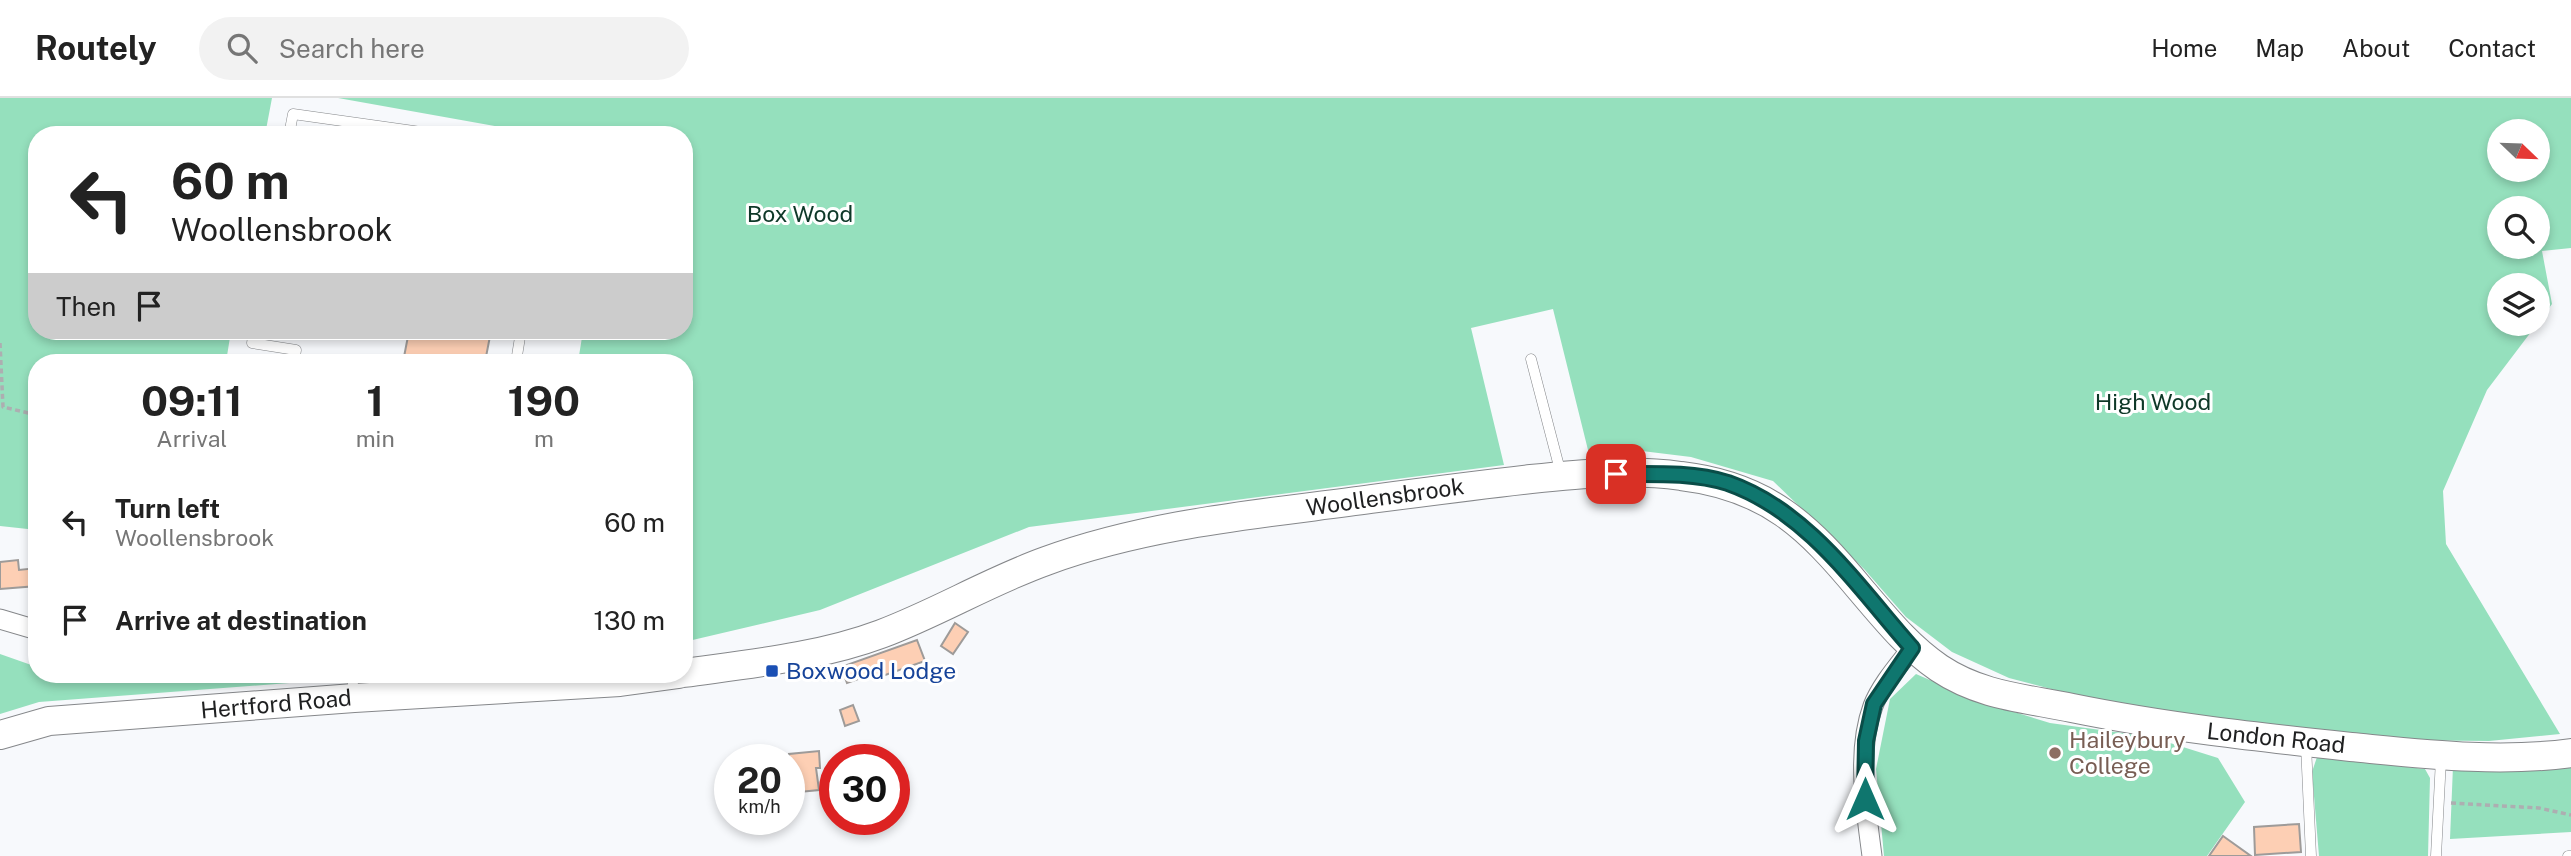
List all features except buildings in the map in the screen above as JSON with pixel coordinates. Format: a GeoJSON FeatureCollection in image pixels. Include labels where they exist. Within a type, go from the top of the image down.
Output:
{"type":"FeatureCollection","features":[{"type":"Feature","properties":{"kind":"main road","name":"Woollensbrook"},"geometry":{"type":"LineString","coordinates":[[814,652],[877,636],[1043,562],[1109,541],[1174,527],[1458,487],[1562,476],[1676,475],[1726,483],[1771,502],[1803,527],[1843,568],[1912,648]]}},
{"type":"Feature","properties":{"kind":"main road","name":"London Road"},"geometry":{"type":"LineString","coordinates":[[1912,648],[1943,671],[1989,693],[2145,723],[2441,755],[2533,758],[2571,753]]}},
{"type":"Feature","properties":{"kind":"main road","name":"Hertford Road"},"geometry":{"type":"LineString","coordinates":[[693,671],[814,652]]}},
{"type":"Feature","properties":{"kind":"main road","name":"Hertford Road"},"geometry":{"type":"LineString","coordinates":[[0,734],[49,721],[353,686],[553,683]]}},
{"type":"Feature","properties":{"kind":"street"},"geometry":{"type":"LineString","coordinates":[[0,619],[28,627]]}},
{"type":"Feature","properties":{"kind":"street"},"geometry":{"type":"LineString","coordinates":[[1872,856],[1865,799],[1868,724],[1874,704],[1912,648]]}},
{"type":"Feature","properties":{"kind":"lane"},"geometry":{"type":"LineString","coordinates":[[291,126],[293,114],[378,126]]}},
{"type":"Feature","properties":{"kind":"lane"},"geometry":{"type":"LineString","coordinates":[[252,340],[252,343],[296,350],[295,354]]}},
{"type":"Feature","properties":{"kind":"lane"},"geometry":{"type":"LineString","coordinates":[[1531,359],[1562,476]]}},
{"type":"Feature","properties":{"kind":"lane"},"geometry":{"type":"LineString","coordinates":[[2306,742],[2311,856]]}},
{"type":"Feature","properties":{"kind":"lane"},"geometry":{"type":"LineString","coordinates":[[2436,856],[2441,755]]}},
{"type":"Feature","properties":{"kind":"path"},"geometry":{"type":"LineString","coordinates":[[0,343],[3,407],[28,413]]}},
{"type":"Feature","properties":{"kind":"path"},"geometry":{"type":"LineString","coordinates":[[2439,802],[2539,808],[2571,815]]}},
{"type":"Feature","properties":{"kind":"green space"},"geometry":{"type":"Polygon","coordinates":[[[0,98],[272,98],[267,126],[28,126],[28,340],[230,340],[227,354],[28,354],[28,529],[0,526],[0,98]]]}},
{"type":"Feature","properties":{"kind":"green space"},"geometry":{"type":"Polygon","coordinates":[[[338,98],[2571,98],[2571,248],[2550,250],[2550,196],[2487,196],[2487,259],[2544,259],[2546,273],[2487,273],[2487,336],[2528,336],[2487,390],[2443,491],[2446,544],[2560,734],[2489,741],[2384,740],[2291,731],[2097,701],[2009,678],[1952,652],[1906,617],[1864,569],[1773,481],[1691,457],[1642,451],[1589,454],[1553,309],[1471,328],[1504,465],[1029,527],[820,610],[693,640],[693,354],[579,354],[582,340],[693,340],[693,126],[495,126],[338,98]]]}},
{"type":"Feature","properties":{"kind":"green space"},"geometry":{"type":"Polygon","coordinates":[[[0,654],[28,664],[28,683],[289,683],[39,702],[0,714],[0,654]]]}},
{"type":"Feature","properties":{"kind":"green space","name":"Haileybury College"},"geometry":{"type":"Polygon","coordinates":[[[1916,674],[1978,701],[2050,723],[2151,737],[2218,758],[2245,802],[2207,856],[1884,856],[1876,769],[1890,699],[1916,674]]]}},
{"type":"Feature","properties":{"kind":"green space"},"geometry":{"type":"Polygon","coordinates":[[[2317,757],[2425,769],[2430,778],[2428,856],[2319,856],[2312,772],[2317,757]]]}},
{"type":"Feature","properties":{"kind":"green space"},"geometry":{"type":"Polygon","coordinates":[[[2571,765],[2571,832],[2450,839],[2453,766],[2529,771],[2571,765]]]}},
{"type":"Feature","properties":{"kind":"place","name":"Boxwood Lodge"},"geometry":{"type":"Point","coordinates":[772,671]}},
{"type":"Feature","properties":{"kind":"place","name":"Haileybury College"},"geometry":{"type":"Point","coordinates":[2055,753]}},
{"type":"Feature","properties":{"kind":"route"},"geometry":{"type":"LineString","coordinates":[[1616,474],[1676,475],[1726,483],[1771,502],[1803,527],[1843,568],[1912,648],[1874,704],[1866,741],[1865,799]]}},
{"type":"Feature","properties":{"kind":"park label","name":"Box Wood"},"geometry":{"type":"Point","coordinates":[800,214]}},
{"type":"Feature","properties":{"kind":"park label","name":"High Wood"},"geometry":{"type":"Point","coordinates":[2153,402]}}]}
